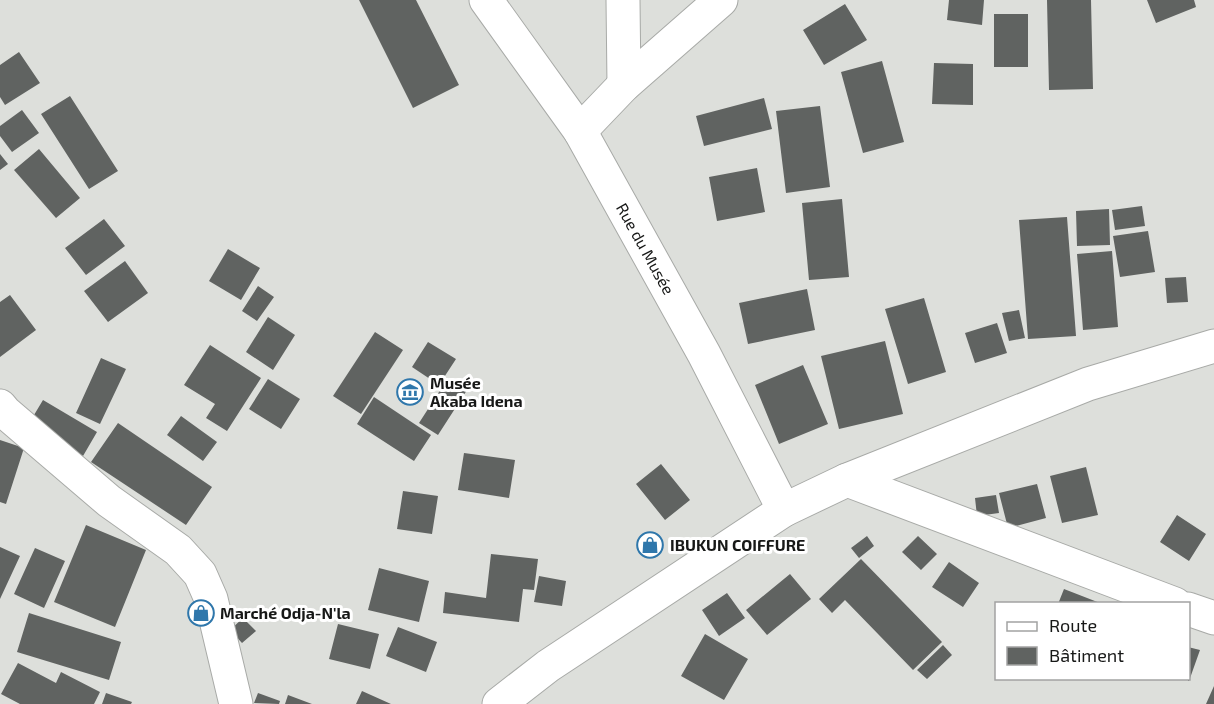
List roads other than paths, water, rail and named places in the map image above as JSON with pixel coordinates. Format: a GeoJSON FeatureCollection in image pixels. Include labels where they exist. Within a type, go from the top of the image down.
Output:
{"type":"FeatureCollection","features":[{"type":"Feature","properties":{"kind":"street","name":"Rue du Musée"},"geometry":{"type":"LineString","coordinates":[[486,0],[580,131],[704,354],[784,510]]}},
{"type":"Feature","properties":{"kind":"street"},"geometry":{"type":"LineString","coordinates":[[623,0],[624,85]]}},
{"type":"Feature","properties":{"kind":"street"},"geometry":{"type":"LineString","coordinates":[[580,131],[624,85],[721,0]]}},
{"type":"Feature","properties":{"kind":"street"},"geometry":{"type":"LineString","coordinates":[[499,704],[548,666],[784,510],[847,480],[1088,384],[1214,346]]}},
{"type":"Feature","properties":{"kind":"street"},"geometry":{"type":"LineString","coordinates":[[0,406],[4,412],[109,501],[178,550],[200,574],[212,599],[236,704]]}},
{"type":"Feature","properties":{"kind":"street"},"geometry":{"type":"LineString","coordinates":[[847,480],[1171,602]]}},
{"type":"Feature","properties":{"kind":"street"},"geometry":{"type":"LineString","coordinates":[[1190,610],[1214,618]]}},
{"type":"Feature","properties":{"kind":"place","name":"Musée Akaba Idena"},"geometry":{"type":"Point","coordinates":[410,392]}},
{"type":"Feature","properties":{"kind":"place","name":"IBUKUN COIFFURE"},"geometry":{"type":"Point","coordinates":[650,545]}},
{"type":"Feature","properties":{"kind":"place","name":"Marché Odja-N'la"},"geometry":{"type":"Point","coordinates":[201,613]}}]}
